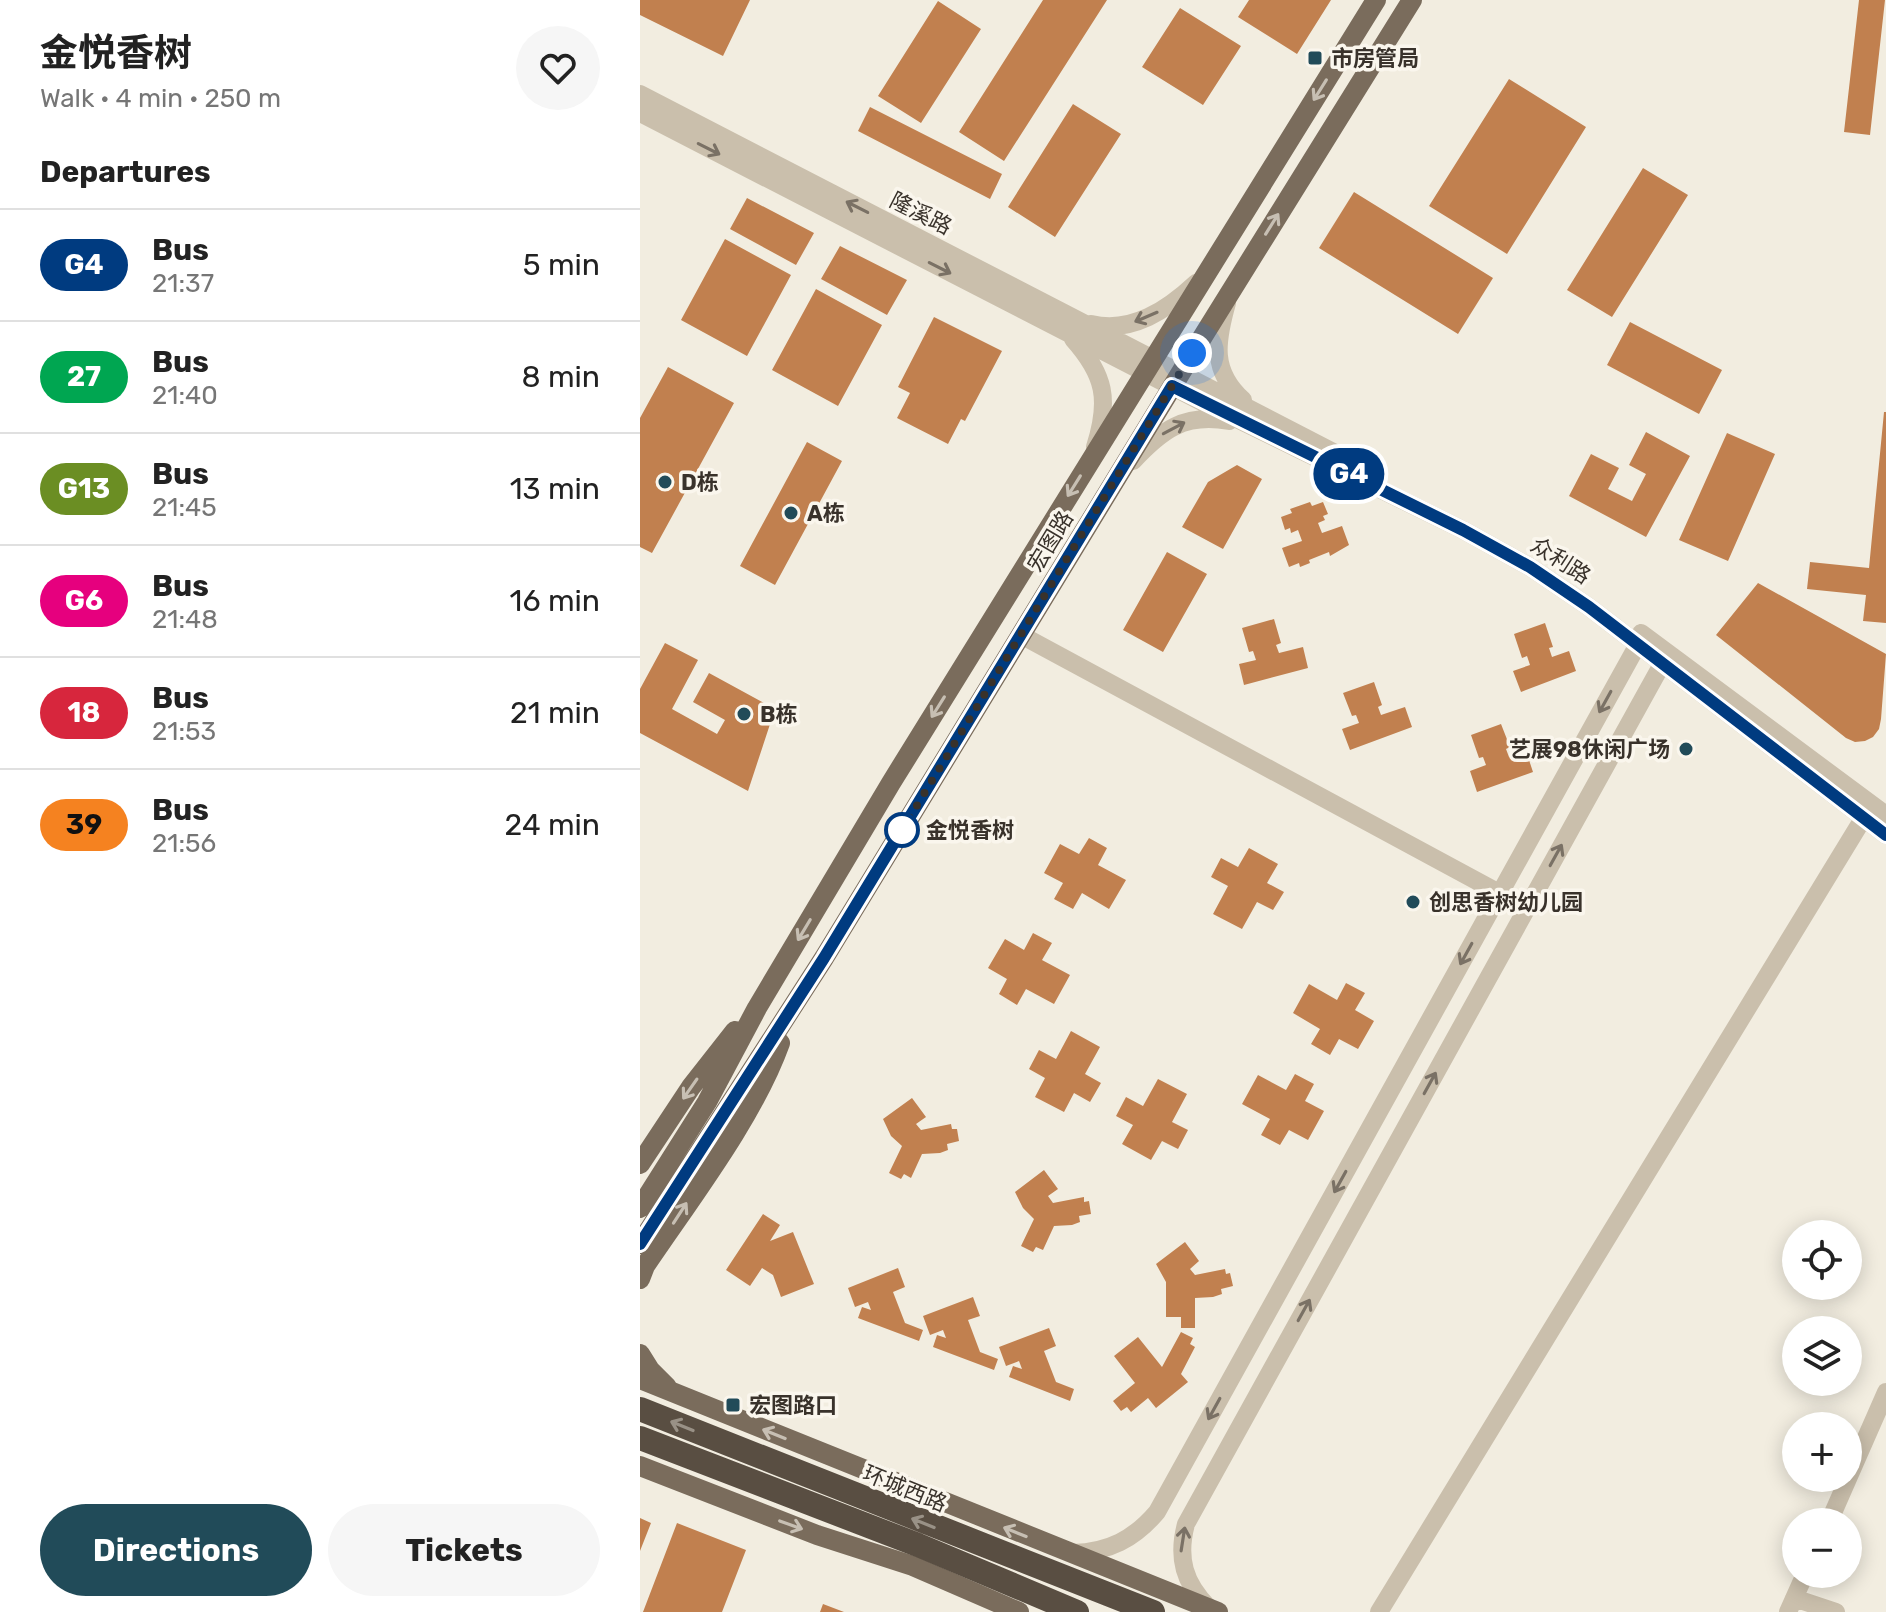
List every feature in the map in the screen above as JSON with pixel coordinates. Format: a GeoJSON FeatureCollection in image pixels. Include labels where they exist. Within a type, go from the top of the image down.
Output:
{"type":"FeatureCollection","features":[{"type":"Feature","properties":{"kind":"highway","name":"环城西路"},"geometry":{"type":"LineString","coordinates":[[640,1409],[1153,1612]]}},
{"type":"Feature","properties":{"kind":"highway"},"geometry":{"type":"LineString","coordinates":[[640,1438],[918,1545],[1077,1612]]}},
{"type":"Feature","properties":{"kind":"main road","name":"宏图路"},"geometry":{"type":"LineString","coordinates":[[640,1208],[707,1102],[757,1008],[891,783],[1376,0]]}},
{"type":"Feature","properties":{"kind":"main road","name":"宏图路"},"geometry":{"type":"LineString","coordinates":[[640,1244],[792,1007],[1412,0]]}},
{"type":"Feature","properties":{"kind":"main road"},"geometry":{"type":"LineString","coordinates":[[640,1279],[645,1266],[742,1120],[771,1067],[792,1007]]}},
{"type":"Feature","properties":{"kind":"main road"},"geometry":{"type":"LineString","coordinates":[[640,1164],[691,1087],[729,1037],[757,1008]]}},
{"type":"Feature","properties":{"kind":"main road"},"geometry":{"type":"LineString","coordinates":[[640,1354],[650,1370],[672,1393]]}},
{"type":"Feature","properties":{"kind":"main road"},"geometry":{"type":"LineString","coordinates":[[640,1379],[1214,1610]]}},
{"type":"Feature","properties":{"kind":"main road"},"geometry":{"type":"LineString","coordinates":[[640,1466],[817,1535],[913,1566],[1019,1612]]}},
{"type":"Feature","properties":{"kind":"street","name":"隆溪路"},"geometry":{"type":"LineString","coordinates":[[640,94],[1072,327]]}},
{"type":"Feature","properties":{"kind":"street","name":"隆溪路"},"geometry":{"type":"LineString","coordinates":[[640,113],[1176,380]]}},
{"type":"Feature","properties":{"kind":"street"},"geometry":{"type":"LineString","coordinates":[[1092,457],[1100,434],[1103,388],[1093,362],[1072,327],[1123,326],[1151,317],[1177,301],[1204,276]]}},
{"type":"Feature","properties":{"kind":"street"},"geometry":{"type":"LineString","coordinates":[[1231,291],[1221,324],[1218,347],[1220,371],[1252,418]]}},
{"type":"Feature","properties":{"kind":"street","name":"众利路"},"geometry":{"type":"LineString","coordinates":[[1176,380],[1508,541],[1640,640],[1879,810],[1886,835]]}},
{"type":"Feature","properties":{"kind":"street"},"geometry":{"type":"LineString","coordinates":[[1117,477],[1150,443],[1173,426],[1193,419],[1252,418]]}},
{"type":"Feature","properties":{"kind":"street"},"geometry":{"type":"LineString","coordinates":[[1021,635],[1527,908]]}},
{"type":"Feature","properties":{"kind":"street"},"geometry":{"type":"LineString","coordinates":[[1068,1553],[1089,1553],[1127,1540],[1144,1528],[1157,1512],[1640,640]]}},
{"type":"Feature","properties":{"kind":"street"},"geometry":{"type":"LineString","coordinates":[[1214,1610],[1196,1595],[1186,1579],[1181,1561],[1181,1542],[1186,1524],[1665,658]]}},
{"type":"Feature","properties":{"kind":"street"},"geometry":{"type":"LineString","coordinates":[[1379,1612],[1879,810]]}},
{"type":"Feature","properties":{"kind":"street"},"geometry":{"type":"LineString","coordinates":[[1835,1508],[1886,1392]]}},
{"type":"Feature","properties":{"kind":"street"},"geometry":{"type":"LineString","coordinates":[[1791,1605],[1836,1612]]}},
{"type":"Feature","properties":{"kind":"building"},"geometry":{"type":"Polygon","coordinates":[[[640,0],[750,0],[723,56],[640,15],[640,0]]]}},
{"type":"Feature","properties":{"kind":"building"},"geometry":{"type":"Polygon","coordinates":[[[1043,0],[1107,0],[1004,161],[959,132],[1043,0]]]}},
{"type":"Feature","properties":{"kind":"building"},"geometry":{"type":"Polygon","coordinates":[[[1249,0],[1331,0],[1297,54],[1238,17],[1249,0]]]}},
{"type":"Feature","properties":{"kind":"building"},"geometry":{"type":"Polygon","coordinates":[[[1859,0],[1885,0],[1870,135],[1844,132],[1859,0]]]}},
{"type":"Feature","properties":{"kind":"building"},"geometry":{"type":"Polygon","coordinates":[[[938,1],[981,29],[921,123],[878,96],[938,1]]]}},
{"type":"Feature","properties":{"kind":"building"},"geometry":{"type":"Polygon","coordinates":[[[1180,8],[1241,46],[1203,105],[1142,67],[1180,8]]]}},
{"type":"Feature","properties":{"kind":"building"},"geometry":{"type":"Polygon","coordinates":[[[1509,79],[1586,127],[1507,254],[1429,206],[1509,79]]]}},
{"type":"Feature","properties":{"kind":"building"},"geometry":{"type":"Polygon","coordinates":[[[1073,104],[1121,134],[1055,237],[1008,207],[1073,104]]]}},
{"type":"Feature","properties":{"kind":"building"},"geometry":{"type":"Polygon","coordinates":[[[870,107],[1002,174],[990,199],[858,131],[870,107]]]}},
{"type":"Feature","properties":{"kind":"building"},"geometry":{"type":"Polygon","coordinates":[[[1643,168],[1688,195],[1612,317],[1567,290],[1643,168]]]}},
{"type":"Feature","properties":{"kind":"building"},"geometry":{"type":"Polygon","coordinates":[[[1354,192],[1493,278],[1458,334],[1319,248],[1354,192]]]}},
{"type":"Feature","properties":{"kind":"building"},"geometry":{"type":"Polygon","coordinates":[[[747,198],[814,233],[796,265],[730,229],[747,198]]]}},
{"type":"Feature","properties":{"kind":"building"},"geometry":{"type":"Polygon","coordinates":[[[725,239],[791,275],[747,356],[681,320],[725,239]]]}},
{"type":"Feature","properties":{"kind":"building"},"geometry":{"type":"Polygon","coordinates":[[[840,246],[907,280],[887,315],[821,279],[840,246]]]}},
{"type":"Feature","properties":{"kind":"building"},"geometry":{"type":"Polygon","coordinates":[[[816,289],[882,325],[838,406],[772,370],[816,289]]]}},
{"type":"Feature","properties":{"kind":"building"},"geometry":{"type":"Polygon","coordinates":[[[934,317],[1002,351],[965,421],[961,419],[948,444],[897,418],[910,393],[898,387],[934,317]]]}},
{"type":"Feature","properties":{"kind":"building"},"geometry":{"type":"Polygon","coordinates":[[[1630,322],[1722,370],[1699,414],[1607,365],[1630,322]]]}},
{"type":"Feature","properties":{"kind":"building","name":"D栋"},"geometry":{"type":"Polygon","coordinates":[[[668,367],[734,403],[652,553],[640,547],[640,418],[668,367]]]}},
{"type":"Feature","properties":{"kind":"building"},"geometry":{"type":"Polygon","coordinates":[[[1884,412],[1886,623],[1863,621],[1866,595],[1807,589],[1810,562],[1869,568],[1884,412]]]}},
{"type":"Feature","properties":{"kind":"building"},"geometry":{"type":"Polygon","coordinates":[[[1646,432],[1690,456],[1646,537],[1569,496],[1591,454],[1619,468],[1608,489],[1632,501],[1646,474],[1629,465],[1646,432]]]}},
{"type":"Feature","properties":{"kind":"building"},"geometry":{"type":"Polygon","coordinates":[[[1727,433],[1775,454],[1728,561],[1679,540],[1727,433]]]}},
{"type":"Feature","properties":{"kind":"building","name":"A栋"},"geometry":{"type":"Polygon","coordinates":[[[807,442],[842,461],[775,585],[740,566],[807,442]]]}},
{"type":"Feature","properties":{"kind":"building"},"geometry":{"type":"Polygon","coordinates":[[[1237,465],[1262,479],[1223,549],[1182,527],[1208,482],[1237,465]]]}},
{"type":"Feature","properties":{"kind":"building"},"geometry":{"type":"Polygon","coordinates":[[[1310,502],[1312,506],[1323,502],[1328,514],[1323,516],[1325,520],[1318,523],[1322,533],[1342,526],[1349,545],[1330,556],[1329,552],[1309,560],[1310,563],[1300,567],[1299,563],[1289,567],[1282,548],[1302,541],[1298,530],[1291,533],[1290,528],[1285,530],[1281,517],[1292,513],[1290,509],[1310,502]]]}},
{"type":"Feature","properties":{"kind":"building"},"geometry":{"type":"Polygon","coordinates":[[[1167,552],[1207,574],[1163,652],[1123,630],[1167,552]]]}},
{"type":"Feature","properties":{"kind":"building"},"geometry":{"type":"Polygon","coordinates":[[[1758,583],[1886,654],[1881,719],[1873,737],[1855,742],[1846,738],[1716,635],[1758,583]]]}},
{"type":"Feature","properties":{"kind":"building"},"geometry":{"type":"Polygon","coordinates":[[[1274,619],[1281,643],[1276,645],[1279,653],[1303,647],[1308,668],[1244,685],[1239,664],[1256,660],[1253,651],[1249,652],[1242,628],[1274,619]]]}},
{"type":"Feature","properties":{"kind":"building"},"geometry":{"type":"Polygon","coordinates":[[[1545,623],[1553,647],[1549,648],[1552,657],[1569,651],[1576,671],[1521,692],[1513,671],[1530,665],[1527,656],[1522,658],[1514,634],[1545,623]]]}},
{"type":"Feature","properties":{"kind":"building","name":"B栋"},"geometry":{"type":"Polygon","coordinates":[[[665,643],[698,660],[672,709],[717,734],[725,720],[693,702],[709,673],[775,709],[748,791],[640,733],[640,689],[665,643]]]}},
{"type":"Feature","properties":{"kind":"building"},"geometry":{"type":"Polygon","coordinates":[[[1374,682],[1382,705],[1378,707],[1381,715],[1405,707],[1412,727],[1350,750],[1342,729],[1359,723],[1356,715],[1352,716],[1343,693],[1374,682]]]}},
{"type":"Feature","properties":{"kind":"building"},"geometry":{"type":"Polygon","coordinates":[[[1501,724],[1510,747],[1506,749],[1509,757],[1526,751],[1533,772],[1477,792],[1470,771],[1486,765],[1483,757],[1479,758],[1471,735],[1501,724]]]}},
{"type":"Feature","properties":{"kind":"building"},"geometry":{"type":"Polygon","coordinates":[[[1089,838],[1107,848],[1098,865],[1126,880],[1109,909],[1082,893],[1073,909],[1054,899],[1063,883],[1044,873],[1060,844],[1079,854],[1089,838]]]}},
{"type":"Feature","properties":{"kind":"building"},"geometry":{"type":"Polygon","coordinates":[[[1249,848],[1278,864],[1267,883],[1284,892],[1273,910],[1257,902],[1242,929],[1213,914],[1228,886],[1211,877],[1221,858],[1238,867],[1249,848]]]}},
{"type":"Feature","properties":{"kind":"building"},"geometry":{"type":"Polygon","coordinates":[[[1033,933],[1052,943],[1042,960],[1070,975],[1054,1004],[1026,989],[1017,1005],[999,994],[1007,979],[988,968],[1005,939],[1024,950],[1033,933]]]}},
{"type":"Feature","properties":{"kind":"building"},"geometry":{"type":"Polygon","coordinates":[[[1346,983],[1365,993],[1355,1010],[1374,1021],[1358,1049],[1339,1039],[1330,1055],[1311,1044],[1320,1029],[1293,1013],[1309,984],[1337,1000],[1346,983]]]}},
{"type":"Feature","properties":{"kind":"building"},"geometry":{"type":"Polygon","coordinates":[[[1071,1031],[1100,1047],[1085,1074],[1101,1083],[1090,1102],[1074,1093],[1064,1112],[1035,1097],[1045,1078],[1029,1069],[1039,1050],[1056,1059],[1071,1031]]]}},
{"type":"Feature","properties":{"kind":"building"},"geometry":{"type":"Polygon","coordinates":[[[1295,1074],[1314,1084],[1305,1101],[1324,1111],[1308,1140],[1289,1130],[1280,1145],[1261,1135],[1270,1119],[1242,1104],[1258,1075],[1286,1090],[1295,1074]]]}},
{"type":"Feature","properties":{"kind":"building"},"geometry":{"type":"Polygon","coordinates":[[[1158,1079],[1187,1094],[1172,1122],[1188,1130],[1178,1149],[1162,1141],[1151,1160],[1122,1144],[1133,1125],[1116,1116],[1126,1097],[1143,1106],[1158,1079]]]}},
{"type":"Feature","properties":{"kind":"building"},"geometry":{"type":"Polygon","coordinates":[[[912,1098],[926,1117],[916,1124],[921,1130],[951,1124],[952,1129],[957,1129],[959,1141],[947,1144],[948,1150],[940,1153],[922,1154],[911,1178],[904,1174],[901,1179],[889,1173],[902,1146],[891,1136],[883,1119],[912,1098]]]}},
{"type":"Feature","properties":{"kind":"building"},"geometry":{"type":"Polygon","coordinates":[[[1044,1170],[1058,1189],[1048,1196],[1053,1203],[1084,1197],[1084,1202],[1089,1201],[1091,1214],[1079,1216],[1080,1222],[1072,1225],[1054,1226],[1043,1250],[1036,1247],[1033,1252],[1021,1246],[1034,1219],[1023,1208],[1015,1192],[1044,1170]]]}},
{"type":"Feature","properties":{"kind":"building"},"geometry":{"type":"Polygon","coordinates":[[[763,1214],[780,1225],[770,1241],[793,1232],[814,1284],[781,1297],[773,1275],[762,1268],[750,1286],[726,1270],[763,1214]]]}},
{"type":"Feature","properties":{"kind":"building"},"geometry":{"type":"Polygon","coordinates":[[[1185,1242],[1199,1261],[1190,1269],[1195,1275],[1225,1269],[1226,1274],[1230,1273],[1233,1286],[1221,1289],[1222,1294],[1213,1297],[1195,1298],[1195,1328],[1181,1328],[1181,1317],[1166,1317],[1166,1282],[1156,1264],[1185,1242]]]}},
{"type":"Feature","properties":{"kind":"building"},"geometry":{"type":"Polygon","coordinates":[[[898,1268],[905,1287],[893,1292],[905,1323],[923,1330],[919,1341],[858,1318],[862,1307],[871,1310],[868,1302],[855,1307],[848,1288],[898,1268]]]}},
{"type":"Feature","properties":{"kind":"building"},"geometry":{"type":"Polygon","coordinates":[[[973,1297],[980,1316],[968,1320],[980,1352],[998,1359],[994,1370],[933,1347],[937,1335],[946,1338],[943,1330],[930,1335],[923,1316],[973,1297]]]}},
{"type":"Feature","properties":{"kind":"building"},"geometry":{"type":"Polygon","coordinates":[[[1049,1328],[1056,1346],[1044,1351],[1056,1382],[1074,1389],[1070,1401],[1009,1377],[1013,1366],[1022,1369],[1019,1361],[1006,1366],[999,1347],[1049,1328]]]}},
{"type":"Feature","properties":{"kind":"building"},"geometry":{"type":"Polygon","coordinates":[[[1181,1332],[1193,1338],[1190,1344],[1195,1347],[1181,1374],[1188,1382],[1156,1408],[1148,1398],[1131,1412],[1127,1407],[1121,1411],[1113,1401],[1135,1383],[1114,1356],[1138,1337],[1162,1367],[1181,1332]]]}},
{"type":"Feature","properties":{"kind":"building"},"geometry":{"type":"Polygon","coordinates":[[[640,1518],[651,1523],[640,1551],[640,1518]]]}},
{"type":"Feature","properties":{"kind":"building"},"geometry":{"type":"Polygon","coordinates":[[[677,1523],[746,1550],[722,1612],[643,1612],[677,1523]]]}},
{"type":"Feature","properties":{"kind":"building"},"geometry":{"type":"Polygon","coordinates":[[[823,1604],[844,1612],[820,1612],[823,1604]]]}},
{"type":"Feature","properties":{"kind":"bus line","name":"G4"},"geometry":{"type":"LineString","coordinates":[[640,1244],[824,958],[1172,386],[1463,530],[1530,567],[1589,607],[1886,835]]}},
{"type":"Feature","properties":{"kind":"place","name":"市房管局"},"geometry":{"type":"Point","coordinates":[1315,58]}},
{"type":"Feature","properties":{"kind":"place","name":"D栋"},"geometry":{"type":"Point","coordinates":[665,482]}},
{"type":"Feature","properties":{"kind":"place","name":"A栋"},"geometry":{"type":"Point","coordinates":[791,513]}},
{"type":"Feature","properties":{"kind":"place","name":"B栋"},"geometry":{"type":"Point","coordinates":[744,714]}},
{"type":"Feature","properties":{"kind":"place","name":"艺展98休闲广场"},"geometry":{"type":"Point","coordinates":[1686,749]}},
{"type":"Feature","properties":{"kind":"place","name":"金悦香树"},"geometry":{"type":"Point","coordinates":[902,830]}},
{"type":"Feature","properties":{"kind":"place","name":"创思香树幼儿园"},"geometry":{"type":"Point","coordinates":[1413,902]}},
{"type":"Feature","properties":{"kind":"place","name":"宏图路口"},"geometry":{"type":"Point","coordinates":[733,1405]}},
{"type":"Feature","properties":{"kind":"route"},"geometry":{"type":"LineString","coordinates":[[902,830],[1192,353]]}}]}
